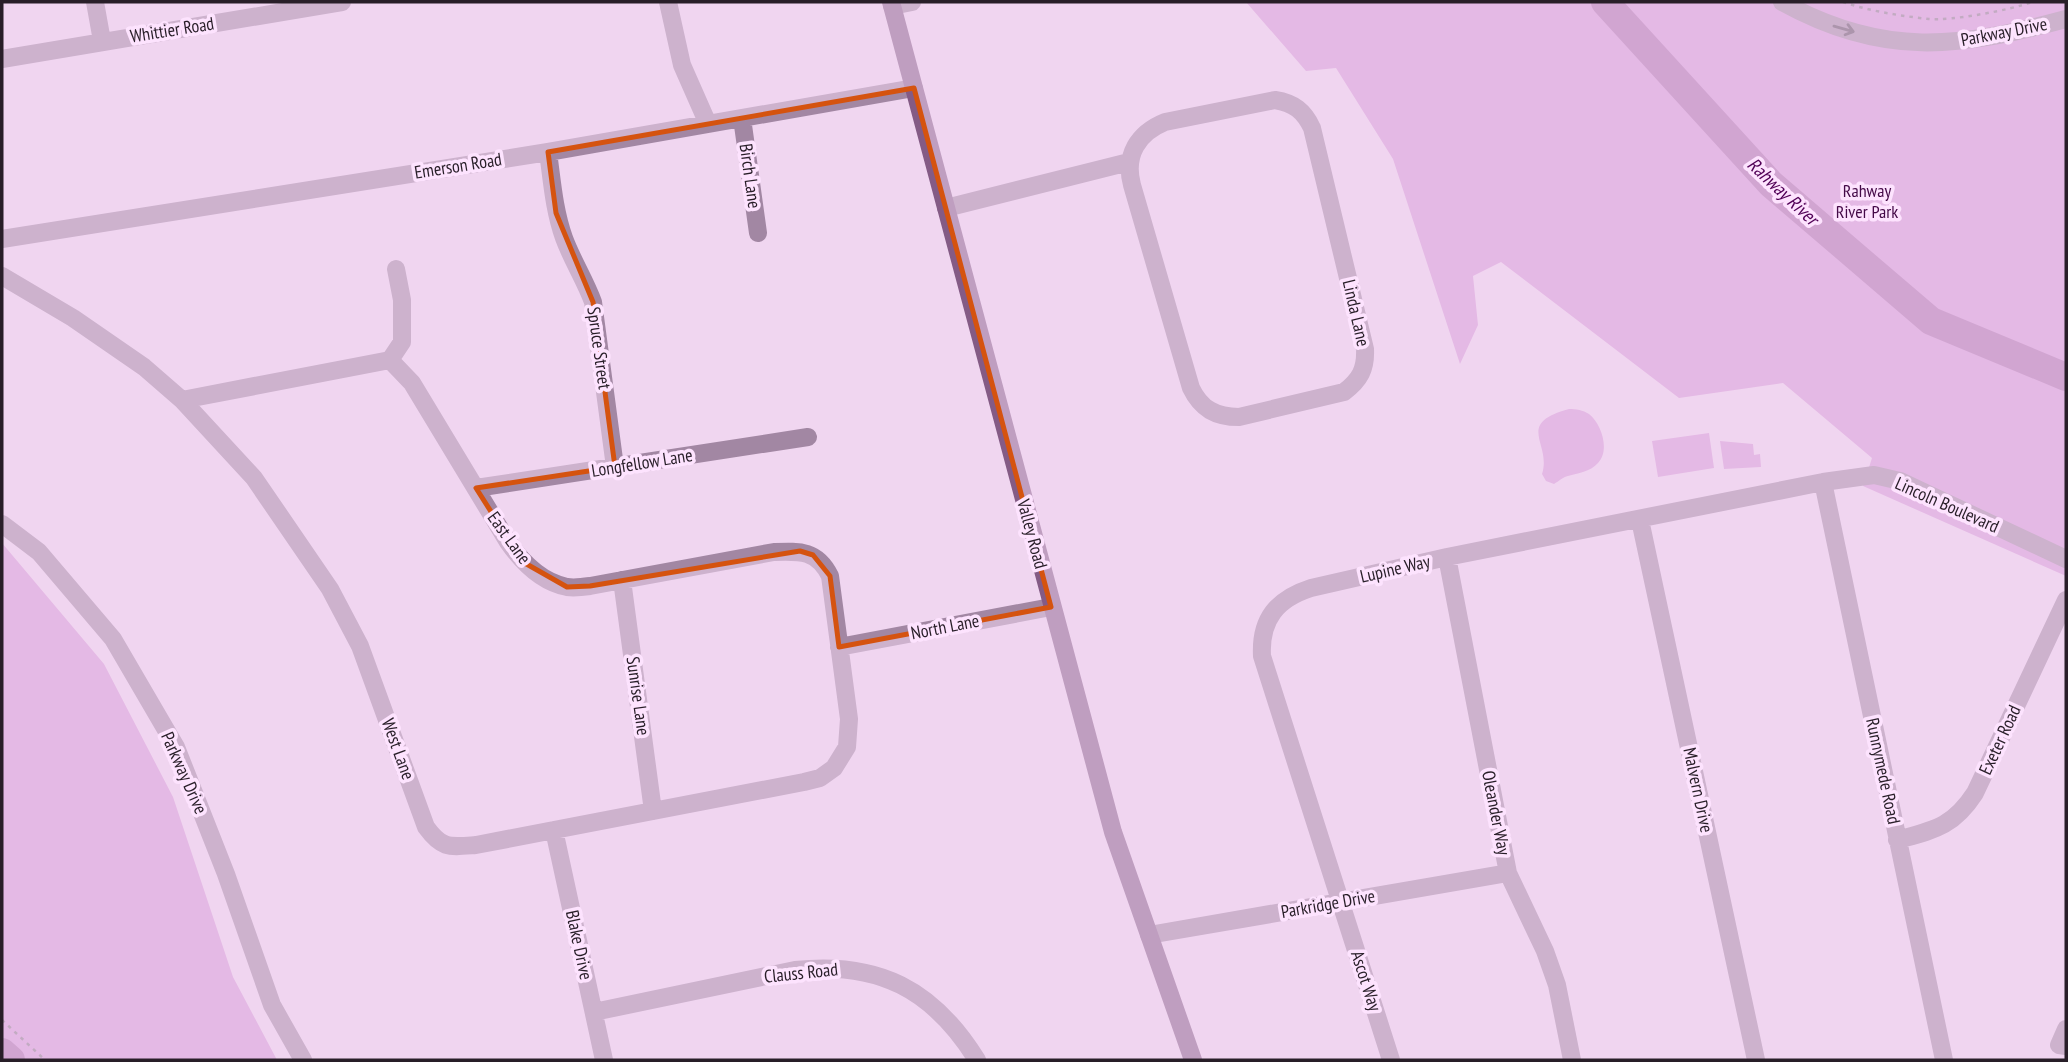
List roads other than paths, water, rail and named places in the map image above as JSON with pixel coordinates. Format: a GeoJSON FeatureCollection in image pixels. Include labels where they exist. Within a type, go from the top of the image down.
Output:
{"type":"FeatureCollection","features":[{"type":"Feature","properties":{"kind":"street"},"geometry":{"type":"LineString","coordinates":[[95,2],[102,41]]}},
{"type":"Feature","properties":{"kind":"street","name":"Whittier Road"},"geometry":{"type":"LineString","coordinates":[[2,59],[279,7],[342,2]]}},
{"type":"Feature","properties":{"kind":"street"},"geometry":{"type":"LineString","coordinates":[[668,2],[682,65],[708,124]]}},
{"type":"Feature","properties":{"kind":"street"},"geometry":{"type":"LineString","coordinates":[[892,4],[912,2]]}},
{"type":"Feature","properties":{"kind":"street","name":"Parkway Drive"},"geometry":{"type":"LineString","coordinates":[[1782,2],[1831,25],[1870,37],[1913,43],[1966,42],[2066,19]]}},
{"type":"Feature","properties":{"kind":"street","name":"Valley Road"},"geometry":{"type":"LineString","coordinates":[[892,4],[1113,832],[1193,1060]]}},
{"type":"Feature","properties":{"kind":"street","name":"Emerson Road"},"geometry":{"type":"LineString","coordinates":[[2,239],[548,152],[914,88]]}},
{"type":"Feature","properties":{"kind":"street","name":"Linda Lane"},"geometry":{"type":"LineString","coordinates":[[1275,100],[1298,108],[1307,117],[1312,128],[1365,349],[1366,362],[1362,374],[1354,384],[1336,395],[1238,417],[1225,417],[1200,404],[1191,388],[1132,185],[1129,162],[1140,137],[1165,122],[1275,100]]}},
{"type":"Feature","properties":{"kind":"street","name":"Birch Lane"},"geometry":{"type":"LineString","coordinates":[[742,118],[758,233]]}},
{"type":"Feature","properties":{"kind":"street","name":"Spruce Street"},"geometry":{"type":"LineString","coordinates":[[548,152],[556,214],[593,302],[615,467]]}},
{"type":"Feature","properties":{"kind":"street"},"geometry":{"type":"LineString","coordinates":[[946,208],[1129,162]]}},
{"type":"Feature","properties":{"kind":"street"},"geometry":{"type":"LineString","coordinates":[[182,401],[390,360],[402,342],[402,300],[396,270]]}},
{"type":"Feature","properties":{"kind":"street","name":"West Lane"},"geometry":{"type":"LineString","coordinates":[[2,276],[49,303],[144,367],[182,401],[254,478],[331,589],[360,646],[426,827],[438,842],[450,847],[476,845],[820,778],[834,768],[847,747],[849,719],[839,647]]}},
{"type":"Feature","properties":{"kind":"street","name":"East Lane"},"geometry":{"type":"LineString","coordinates":[[390,360],[412,383],[523,562],[543,578],[566,587],[590,586],[774,552],[800,551],[813,555],[825,566],[830,576],[839,647]]}},
{"type":"Feature","properties":{"kind":"street","name":"Longfellow Lane"},"geometry":{"type":"LineString","coordinates":[[476,488],[808,437]]}},
{"type":"Feature","properties":{"kind":"street","name":"Lincoln Boulevard"},"geometry":{"type":"LineString","coordinates":[[1823,482],[1874,475],[1900,481],[2066,559]]}},
{"type":"Feature","properties":{"kind":"street","name":"Lupine Way"},"geometry":{"type":"LineString","coordinates":[[1340,902],[1265,669],[1261,644],[1263,632],[1274,609],[1294,594],[1447,557],[1823,482]]}},
{"type":"Feature","properties":{"kind":"street","name":"Runnymede Road"},"geometry":{"type":"LineString","coordinates":[[1823,482],[1944,1060]]}},
{"type":"Feature","properties":{"kind":"street","name":"Malvern Drive"},"geometry":{"type":"LineString","coordinates":[[1640,520],[1756,1060]]}},
{"type":"Feature","properties":{"kind":"street","name":"Parkway Drive"},"geometry":{"type":"LineString","coordinates":[[2,524],[39,552],[113,639],[176,747],[226,874],[272,1005],[303,1060]]}},
{"type":"Feature","properties":{"kind":"street","name":"Oleander Way"},"geometry":{"type":"LineString","coordinates":[[1447,557],[1508,873],[1545,951],[1557,985],[1572,1060]]}},
{"type":"Feature","properties":{"kind":"street","name":"Sunrise Lane"},"geometry":{"type":"LineString","coordinates":[[622,580],[653,811]]}},
{"type":"Feature","properties":{"kind":"street","name":"Exeter Road"},"geometry":{"type":"LineString","coordinates":[[1897,840],[1932,830],[1954,820],[1965,809],[2066,600]]}},
{"type":"Feature","properties":{"kind":"street","name":"North Lane"},"geometry":{"type":"LineString","coordinates":[[839,647],[1051,607]]}},
{"type":"Feature","properties":{"kind":"street","name":"Blake Drive"},"geometry":{"type":"LineString","coordinates":[[554,830],[604,1060]]}},
{"type":"Feature","properties":{"kind":"street","name":"Parkridge Drive"},"geometry":{"type":"LineString","coordinates":[[1149,935],[1508,873]]}},
{"type":"Feature","properties":{"kind":"street","name":"Ascot Way"},"geometry":{"type":"LineString","coordinates":[[1340,902],[1391,1060]]}},
{"type":"Feature","properties":{"kind":"street","name":"Clauss Road"},"geometry":{"type":"LineString","coordinates":[[594,1012],[795,970],[849,968],[875,974],[921,997],[942,1014],[977,1060]]}},
{"type":"Feature","properties":{"kind":"waterway","name":"Rahway River"},"geometry":{"type":"LineString","coordinates":[[1605,2],[1771,184],[1931,321],[2066,377]]}},
{"type":"Feature","properties":{"kind":"waterway","name":"Rahway River"},"geometry":{"type":"LineString","coordinates":[[2,1052],[11,1060]]}},
{"type":"Feature","properties":{"kind":"park label","name":"Rahway River Park"},"geometry":{"type":"Point","coordinates":[1867,201]}}]}
